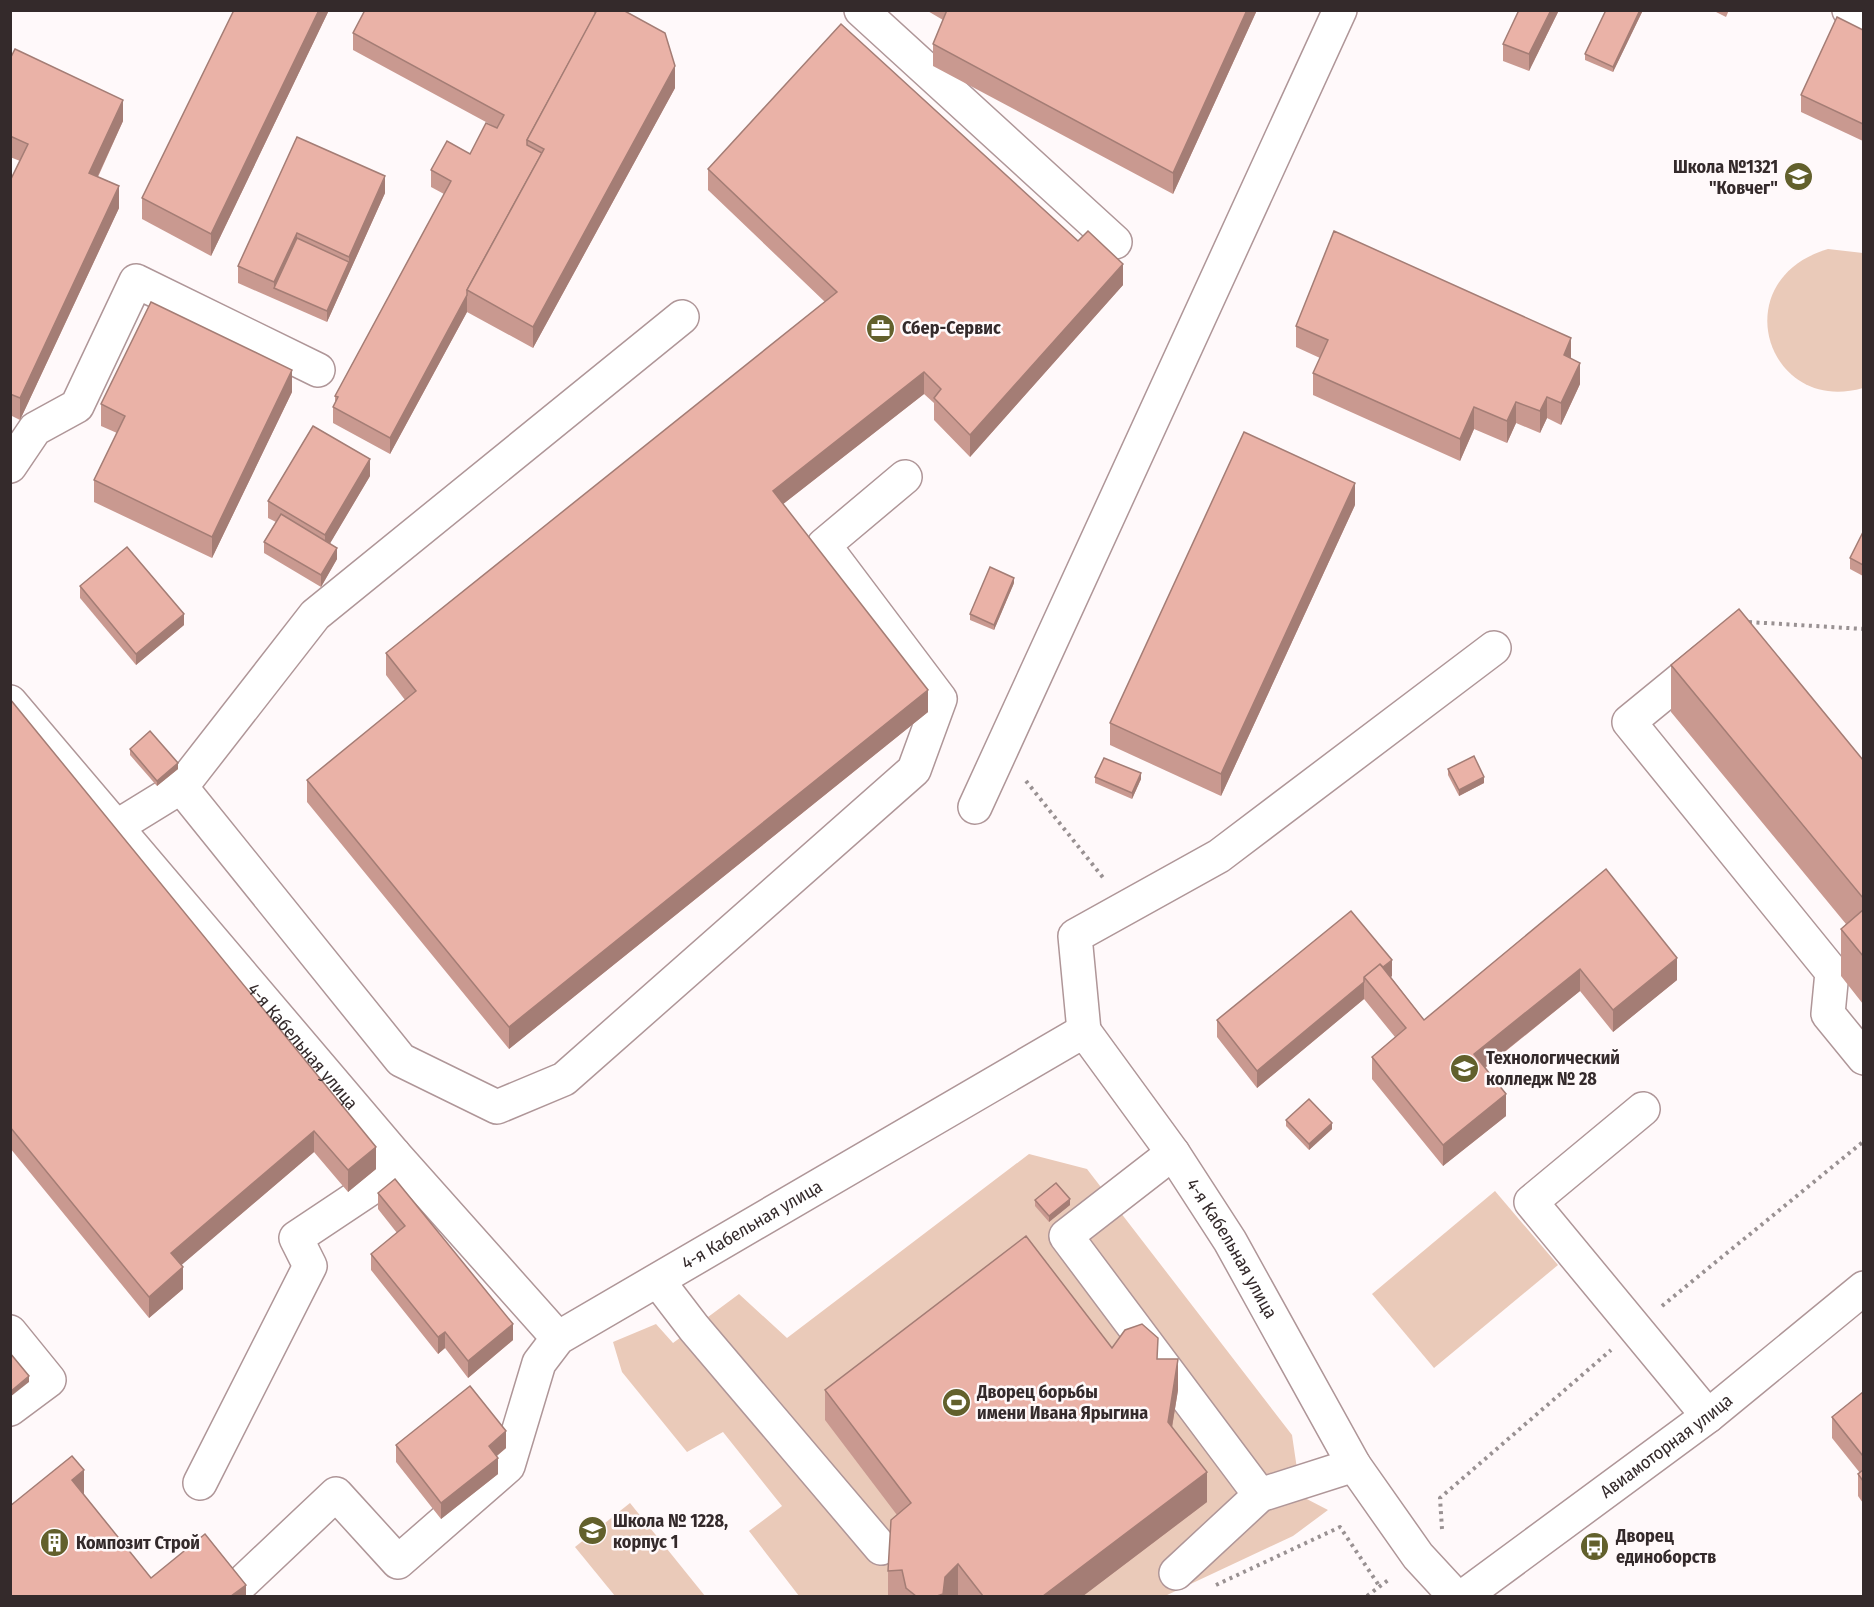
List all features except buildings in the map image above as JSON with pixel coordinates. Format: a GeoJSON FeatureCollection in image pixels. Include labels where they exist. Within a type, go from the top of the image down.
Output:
{"type":"FeatureCollection","features":[{"type":"Feature","properties":{"kind":"street"},"geometry":{"type":"LineString","coordinates":[[861,10],[1115,242]]}},
{"type":"Feature","properties":{"kind":"street"},"geometry":{"type":"LineString","coordinates":[[975,807],[1340,10]]}},
{"type":"Feature","properties":{"kind":"street"},"geometry":{"type":"LineString","coordinates":[[1848,10],[1863,17]]}},
{"type":"Feature","properties":{"kind":"street"},"geometry":{"type":"LineString","coordinates":[[10,466],[35,429],[77,406],[136,281],[318,370]]}},
{"type":"Feature","properties":{"kind":"street"},"geometry":{"type":"LineString","coordinates":[[116,827],[181,787],[315,615],[682,317]]}},
{"type":"Feature","properties":{"kind":"street"},"geometry":{"type":"LineString","coordinates":[[181,787],[401,1060],[497,1107],[564,1079],[914,770],[939,699],[824,545],[905,477]]}},
{"type":"Feature","properties":{"kind":"street"},"geometry":{"type":"LineString","coordinates":[[1749,622],[1629,722],[1832,972],[1828,1014],[1863,1058]]}},
{"type":"Feature","properties":{"kind":"street"},"geometry":{"type":"LineString","coordinates":[[1084,1031],[1075,936],[1219,856],[1494,648]]}},
{"type":"Feature","properties":{"kind":"street","name":"4-я Кабельная улица"},"geometry":{"type":"LineString","coordinates":[[10,702],[393,1154],[558,1338],[1084,1031],[1173,1153],[1230,1241],[1354,1465],[1418,1556],[1455,1596]]}},
{"type":"Feature","properties":{"kind":"street"},"geometry":{"type":"LineString","coordinates":[[1643,1109],[1531,1202],[1708,1416]]}},
{"type":"Feature","properties":{"kind":"street"},"geometry":{"type":"LineString","coordinates":[[1173,1153],[1066,1236],[1260,1495]]}},
{"type":"Feature","properties":{"kind":"street"},"geometry":{"type":"LineString","coordinates":[[200,1483],[310,1266],[296,1238],[389,1176],[393,1154]]}},
{"type":"Feature","properties":{"kind":"street"},"geometry":{"type":"LineString","coordinates":[[657,1281],[694,1328],[881,1548]]}},
{"type":"Feature","properties":{"kind":"street","name":"Авиамоторная улица"},"geometry":{"type":"LineString","coordinates":[[1464,1596],[1708,1416],[1863,1288]]}},
{"type":"Feature","properties":{"kind":"street"},"geometry":{"type":"LineString","coordinates":[[10,1332],[49,1380],[10,1409]]}},
{"type":"Feature","properties":{"kind":"street"},"geometry":{"type":"LineString","coordinates":[[228,1596],[336,1494],[398,1562],[508,1466],[539,1363],[558,1338]]}},
{"type":"Feature","properties":{"kind":"street"},"geometry":{"type":"LineString","coordinates":[[1176,1573],[1260,1495],[1354,1465]]}},
{"type":"Feature","properties":{"kind":"path"},"geometry":{"type":"LineString","coordinates":[[1749,622],[1863,629]]}},
{"type":"Feature","properties":{"kind":"path"},"geometry":{"type":"LineString","coordinates":[[1001,749],[1127,908]]}},
{"type":"Feature","properties":{"kind":"path"},"geometry":{"type":"LineString","coordinates":[[1213,1587],[1340,1527],[1380,1587]]}},
{"type":"Feature","properties":{"kind":"path"},"geometry":{"type":"LineString","coordinates":[[1367,1596],[1397,1574]]}},
{"type":"Feature","properties":{"kind":"shaded area"},"geometry":{"type":"Polygon","coordinates":[[[1828,249],[1863,253],[1863,388],[1830,391],[1802,382],[1782,364],[1770,341],[1768,314],[1776,288],[1795,265],[1828,249]]]}},
{"type":"Feature","properties":{"kind":"shaded area","name":"Дворец борьбы имени Ивана Ярыгина"},"geometry":{"type":"Polygon","coordinates":[[[1029,1154],[1087,1169],[1292,1435],[1301,1496],[1328,1510],[1293,1536],[1165,1596],[799,1596],[749,1531],[782,1506],[723,1432],[687,1452],[622,1372],[613,1342],[656,1324],[673,1343],[739,1294],[787,1338],[1029,1154]]]}},
{"type":"Feature","properties":{"kind":"shaded area"},"geometry":{"type":"Polygon","coordinates":[[[1495,1191],[1558,1265],[1434,1368],[1372,1294],[1495,1191]]]}},
{"type":"Feature","properties":{"kind":"shaded area"},"geometry":{"type":"Polygon","coordinates":[[[630,1503],[705,1596],[615,1596],[575,1547],[630,1503]]]}},
{"type":"Feature","properties":{"kind":"place","name":"Школа №1321 \"Ковчег\""},"geometry":{"type":"Point","coordinates":[1799,177]}},
{"type":"Feature","properties":{"kind":"place","name":"Сбер-Сервис"},"geometry":{"type":"Point","coordinates":[881,328]}},
{"type":"Feature","properties":{"kind":"place","name":"Технологический колледж № 28"},"geometry":{"type":"Point","coordinates":[1465,1068]}},
{"type":"Feature","properties":{"kind":"place","name":"Дворец борьбы имени Ивана Ярыгина"},"geometry":{"type":"Point","coordinates":[956,1402]}},
{"type":"Feature","properties":{"kind":"place","name":"Школа № 1228, корпус 1"},"geometry":{"type":"Point","coordinates":[592,1531]}},
{"type":"Feature","properties":{"kind":"place","name":"Композит Строй"},"geometry":{"type":"Point","coordinates":[55,1543]}},
{"type":"Feature","properties":{"kind":"place","name":"Дворец единоборств"},"geometry":{"type":"Point","coordinates":[1595,1546]}}]}
